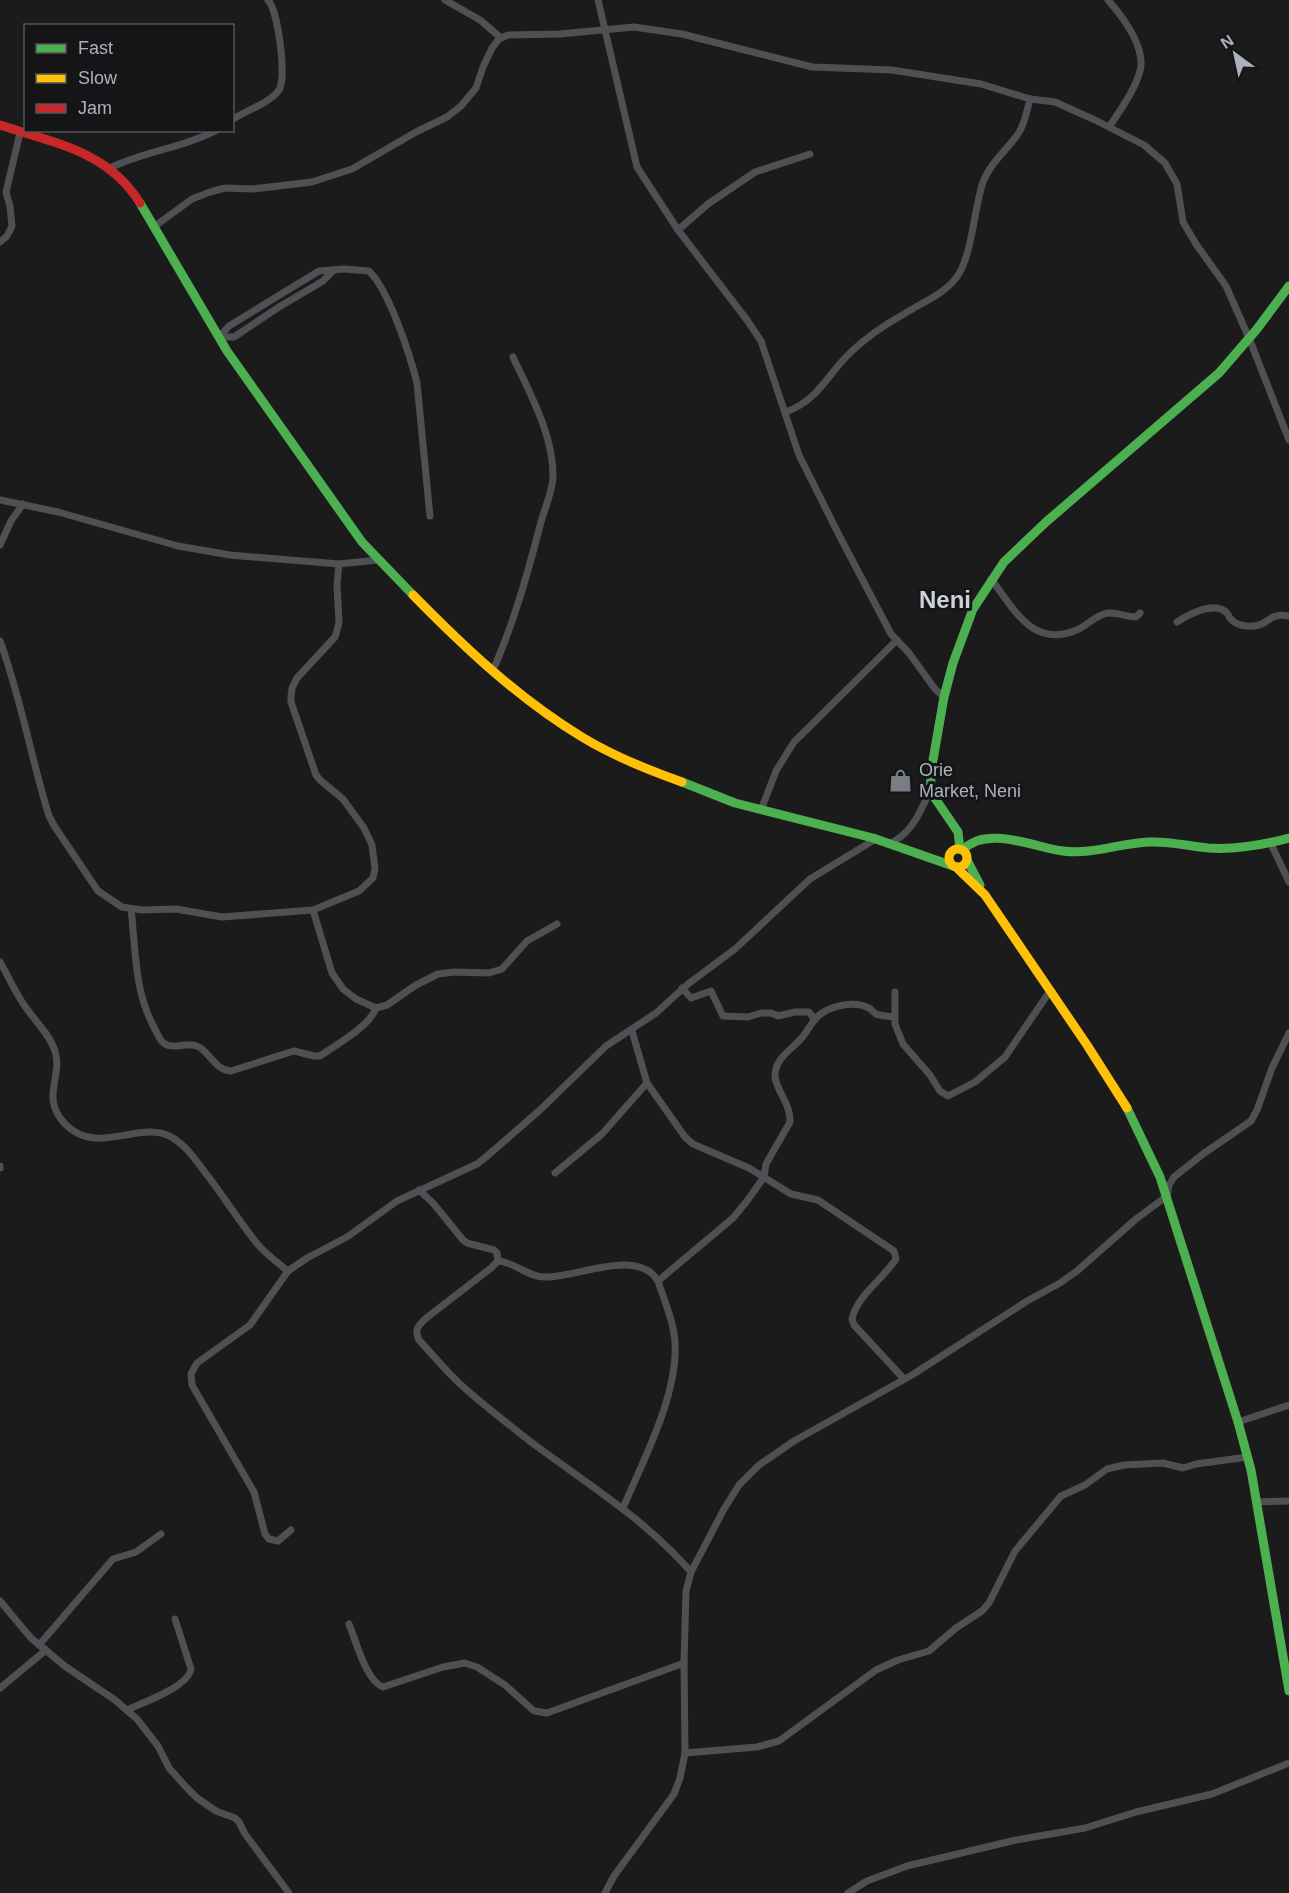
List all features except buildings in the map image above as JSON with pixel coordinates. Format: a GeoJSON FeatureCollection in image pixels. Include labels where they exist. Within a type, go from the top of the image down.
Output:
{"type":"FeatureCollection","features":[{"type":"Feature","properties":{"kind":"main road"},"geometry":{"type":"LineString","coordinates":[[0,125],[87,155],[110,168],[135,194],[219,338],[362,542],[493,670],[552,718],[593,744],[733,802],[930,856],[954,867],[985,895]]}},
{"type":"Feature","properties":{"kind":"main road"},"geometry":{"type":"LineString","coordinates":[[959,850],[958,832],[930,791],[944,697],[973,609],[1004,562],[1219,373],[1250,338],[1289,286]]}},
{"type":"Feature","properties":{"kind":"main road"},"geometry":{"type":"LineString","coordinates":[[954,867],[949,856],[972,841],[996,838],[1073,852],[1151,842],[1212,849],[1270,844],[1289,838]]}},
{"type":"Feature","properties":{"kind":"main road"},"geometry":{"type":"LineString","coordinates":[[930,856],[959,850],[968,856],[985,895],[1125,1102],[1146,1144],[1167,1196],[1248,1457],[1289,1692]]}},
{"type":"Feature","properties":{"kind":"main road"},"geometry":{"type":"LineString","coordinates":[[954,867],[964,865],[968,860]]}},
{"type":"Feature","properties":{"kind":"street"},"geometry":{"type":"LineString","coordinates":[[234,119],[273,96],[283,80],[275,12],[269,0]]}},
{"type":"Feature","properties":{"kind":"street"},"geometry":{"type":"LineString","coordinates":[[445,0],[480,20],[501,38]]}},
{"type":"Feature","properties":{"kind":"street"},"geometry":{"type":"LineString","coordinates":[[597,0],[637,167],[678,230],[761,341],[799,455],[891,634],[944,697]]}},
{"type":"Feature","properties":{"kind":"street"},"geometry":{"type":"LineString","coordinates":[[1108,0],[1125,19],[1130,29],[1141,67],[1136,81],[1109,127]]}},
{"type":"Feature","properties":{"kind":"street"},"geometry":{"type":"LineString","coordinates":[[155,226],[192,199],[210,192],[225,188],[261,188],[312,182],[352,169],[447,117],[461,106],[476,88],[492,48],[501,38],[508,35],[560,34],[634,27],[682,34],[812,67],[903,72],[981,84],[1030,99],[1055,102],[1144,145],[1165,163],[1177,184],[1183,222],[1226,286],[1250,338],[1289,441]]}},
{"type":"Feature","properties":{"kind":"street"},"geometry":{"type":"LineString","coordinates":[[786,412],[801,406],[812,398],[844,359],[870,337],[898,317],[944,290],[958,276],[966,254],[984,180],[1020,131],[1030,99]]}},
{"type":"Feature","properties":{"kind":"street"},"geometry":{"type":"LineString","coordinates":[[110,168],[137,156],[186,144],[213,132]]}},
{"type":"Feature","properties":{"kind":"street"},"geometry":{"type":"LineString","coordinates":[[0,242],[7,237],[12,226],[6,192],[20,133]]}},
{"type":"Feature","properties":{"kind":"street"},"geometry":{"type":"LineString","coordinates":[[678,230],[708,204],[755,172],[810,154]]}},
{"type":"Feature","properties":{"kind":"street"},"geometry":{"type":"LineString","coordinates":[[219,338],[234,337],[323,281],[334,270]]}},
{"type":"Feature","properties":{"kind":"street"},"geometry":{"type":"LineString","coordinates":[[219,338],[229,326],[319,271],[369,270],[375,277],[404,341],[417,383],[430,516]]}},
{"type":"Feature","properties":{"kind":"street"},"geometry":{"type":"LineString","coordinates":[[493,670],[505,643],[522,591],[553,479],[549,444],[513,357]]}},
{"type":"Feature","properties":{"kind":"street"},"geometry":{"type":"LineString","coordinates":[[0,500],[123,529],[178,546],[230,555],[339,564],[378,560]]}},
{"type":"Feature","properties":{"kind":"street"},"geometry":{"type":"LineString","coordinates":[[0,545],[10,520],[23,504]]}},
{"type":"Feature","properties":{"kind":"street"},"geometry":{"type":"LineString","coordinates":[[0,641],[17,693],[40,788],[55,827],[98,891],[122,907],[176,909],[211,917],[313,910],[359,891],[373,878],[375,869],[372,845],[364,828],[343,800],[316,775],[291,702],[292,688],[297,678],[335,637],[339,623],[337,585],[339,564]]}},
{"type":"Feature","properties":{"kind":"street"},"geometry":{"type":"LineString","coordinates":[[991,579],[1023,621],[1032,629],[1042,633],[1054,635],[1065,633],[1078,629],[1108,613],[1136,617],[1140,613]]}},
{"type":"Feature","properties":{"kind":"street"},"geometry":{"type":"LineString","coordinates":[[1177,622],[1195,611],[1214,609],[1221,609],[1233,621],[1248,626],[1257,626],[1276,614],[1289,616]]}},
{"type":"Feature","properties":{"kind":"street"},"geometry":{"type":"LineString","coordinates":[[761,810],[776,771],[794,742],[897,640]]}},
{"type":"Feature","properties":{"kind":"street"},"geometry":{"type":"LineString","coordinates":[[889,844],[906,834],[918,818],[930,791]]}},
{"type":"Feature","properties":{"kind":"street"},"geometry":{"type":"LineString","coordinates":[[291,1530],[278,1541],[269,1539],[265,1534],[254,1492],[192,1385],[193,1368],[197,1363],[250,1325],[288,1271],[347,1237],[397,1201],[477,1164],[541,1109],[606,1046],[632,1031],[682,988],[735,949],[810,879],[874,840]]}},
{"type":"Feature","properties":{"kind":"street"},"geometry":{"type":"LineString","coordinates":[[1270,844],[1289,882]]}},
{"type":"Feature","properties":{"kind":"street"},"geometry":{"type":"LineString","coordinates":[[131,909],[139,987],[145,1008],[159,1037],[164,1044],[170,1046],[189,1044],[204,1050],[225,1071],[239,1069],[294,1051],[320,1056],[366,1023],[376,1008]]}},
{"type":"Feature","properties":{"kind":"street"},"geometry":{"type":"LineString","coordinates":[[313,910],[332,973],[343,989],[356,999],[376,1008],[387,1005],[416,985],[438,974],[489,973],[502,969],[526,941],[557,924]]}},
{"type":"Feature","properties":{"kind":"street"},"geometry":{"type":"LineString","coordinates":[[0,962],[25,1007],[55,1051],[56,1067],[52,1100],[56,1111],[65,1123],[76,1133],[93,1138],[108,1139],[148,1132],[164,1134],[174,1139],[188,1151],[256,1243],[288,1271]]}},
{"type":"Feature","properties":{"kind":"street"},"geometry":{"type":"LineString","coordinates":[[682,988],[691,998],[712,992],[723,1016],[748,1017],[771,1013],[778,1016],[809,1012],[815,1020]]}},
{"type":"Feature","properties":{"kind":"street"},"geometry":{"type":"LineString","coordinates":[[895,992],[894,1017],[903,1044],[930,1075],[940,1092],[948,1096],[975,1082],[1005,1057],[1050,991]]}},
{"type":"Feature","properties":{"kind":"street"},"geometry":{"type":"LineString","coordinates":[[658,1281],[733,1218],[764,1177],[766,1164],[790,1122],[785,1097],[776,1079],[777,1065],[781,1058],[808,1032],[815,1020],[836,1007],[852,1005],[894,1017]]}},
{"type":"Feature","properties":{"kind":"street"},"geometry":{"type":"LineString","coordinates":[[632,1031],[647,1083],[677,1127],[693,1144],[749,1168],[790,1194],[818,1200],[894,1251],[896,1259],[887,1273],[860,1300],[852,1319],[854,1325],[904,1379]]}},
{"type":"Feature","properties":{"kind":"street"},"geometry":{"type":"LineString","coordinates":[[605,1893],[614,1876],[674,1794],[680,1778],[685,1753],[686,1591],[691,1572],[734,1493],[759,1465],[823,1424],[904,1379],[1077,1271],[1136,1219],[1167,1196],[1169,1185],[1174,1177],[1251,1121],[1280,1049],[1289,1033]]}},
{"type":"Feature","properties":{"kind":"street"},"geometry":{"type":"LineString","coordinates":[[555,1173],[602,1134],[647,1083]]}},
{"type":"Feature","properties":{"kind":"street"},"geometry":{"type":"LineString","coordinates":[[419,1190],[433,1203],[463,1240],[494,1250],[498,1261]]}},
{"type":"Feature","properties":{"kind":"street"},"geometry":{"type":"LineString","coordinates":[[623,1508],[657,1426],[671,1381],[675,1343],[658,1281],[647,1268],[636,1266],[587,1270],[547,1278],[534,1276],[510,1263],[498,1261],[425,1319],[417,1328],[418,1340],[481,1403],[623,1508],[670,1549],[691,1572]]}},
{"type":"Feature","properties":{"kind":"street"},"geometry":{"type":"LineString","coordinates":[[1238,1422],[1289,1405]]}},
{"type":"Feature","properties":{"kind":"street"},"geometry":{"type":"LineString","coordinates":[[685,1753],[757,1747],[779,1741],[876,1670],[898,1660],[929,1651],[956,1628],[982,1611],[989,1603],[1015,1551],[1061,1496],[1084,1485],[1101,1473],[1124,1465],[1163,1463],[1183,1468],[1248,1457]]}},
{"type":"Feature","properties":{"kind":"street"},"geometry":{"type":"LineString","coordinates":[[1257,1502],[1289,1501]]}},
{"type":"Feature","properties":{"kind":"street"},"geometry":{"type":"LineString","coordinates":[[39,1645],[113,1559],[136,1552],[161,1534]]}},
{"type":"Feature","properties":{"kind":"street"},"geometry":{"type":"LineString","coordinates":[[0,1602],[39,1645],[128,1710],[143,1725],[158,1746],[169,1768],[185,1786],[197,1798],[216,1811],[235,1818],[239,1822],[245,1834],[289,1893]]}},
{"type":"Feature","properties":{"kind":"street"},"geometry":{"type":"LineString","coordinates":[[128,1710],[173,1688],[187,1679],[190,1674],[191,1669],[175,1618]]}},
{"type":"Feature","properties":{"kind":"street"},"geometry":{"type":"LineString","coordinates":[[349,1624],[369,1674],[376,1685],[383,1687],[443,1667],[465,1663],[489,1673],[528,1707],[540,1713],[547,1713],[584,1701],[684,1663]]}},
{"type":"Feature","properties":{"kind":"street"},"geometry":{"type":"LineString","coordinates":[[0,1688],[46,1650]]}},
{"type":"Feature","properties":{"kind":"street"},"geometry":{"type":"LineString","coordinates":[[848,1893],[867,1881],[907,1866],[1016,1840],[1085,1828],[1136,1812],[1212,1794],[1289,1763]]}},
{"type":"Feature","properties":{"kind":"traffic: fast"},"geometry":{"type":"LineString","coordinates":[[140,203],[227,351],[362,542],[413,595]]}},
{"type":"Feature","properties":{"kind":"traffic: fast"},"geometry":{"type":"LineString","coordinates":[[960,849],[958,832],[930,791],[944,697],[953,663],[973,609],[1004,562],[1046,522],[1219,373],[1257,329],[1289,286]]}},
{"type":"Feature","properties":{"kind":"traffic: fast"},"geometry":{"type":"LineString","coordinates":[[682,782],[735,803],[873,838],[953,866]]}},
{"type":"Feature","properties":{"kind":"traffic: fast"},"geometry":{"type":"LineString","coordinates":[[963,850],[984,839],[997,838],[1074,852],[1149,842],[1208,848],[1239,848],[1289,838]]}},
{"type":"Feature","properties":{"kind":"traffic: fast"},"geometry":{"type":"LineString","coordinates":[[967,860],[980,885]]}},
{"type":"Feature","properties":{"kind":"traffic: fast"},"geometry":{"type":"LineString","coordinates":[[1127,1108],[1160,1177],[1238,1422],[1251,1470],[1289,1691]]}},
{"type":"Feature","properties":{"kind":"traffic: slow"},"geometry":{"type":"LineString","coordinates":[[413,595],[493,671],[559,722],[618,756],[682,782]]}},
{"type":"Feature","properties":{"kind":"traffic: slow"},"geometry":{"type":"LineString","coordinates":[[954,849],[962,849],[967,854],[967,858],[965,865],[954,867],[949,862],[949,854],[954,849]]}},
{"type":"Feature","properties":{"kind":"traffic: slow"},"geometry":{"type":"LineString","coordinates":[[956,867],[985,895],[1127,1108]]}},
{"type":"Feature","properties":{"kind":"traffic: jam"},"geometry":{"type":"LineString","coordinates":[[0,125],[60,144],[96,160],[127,185],[140,203]]}},
{"type":"Feature","properties":{"kind":"place","name":"Orie Market, Neni"},"geometry":{"type":"Point","coordinates":[901,780]}},
{"type":"Feature","properties":{"kind":"district","name":"Neni"},"geometry":{"type":"Point","coordinates":[945,600]}}]}
